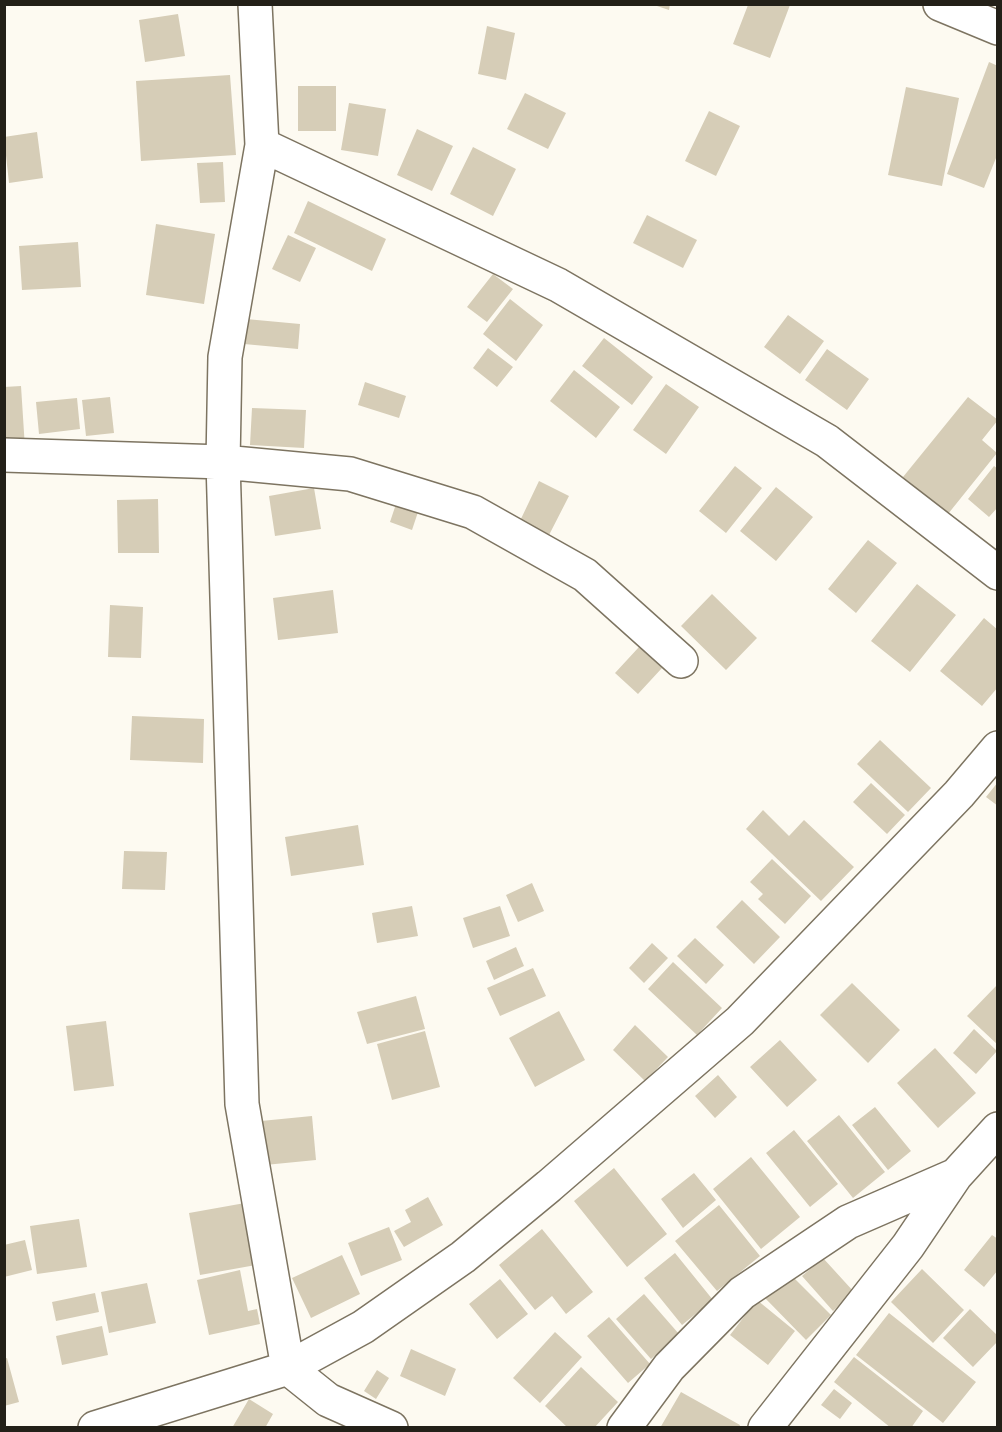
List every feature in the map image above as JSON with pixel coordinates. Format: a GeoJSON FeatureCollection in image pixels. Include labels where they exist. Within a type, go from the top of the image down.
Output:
{"type":"FeatureCollection","features":[{"type":"Feature","properties":{"kind":"street"},"geometry":{"type":"LineString","coordinates":[[255,4],[262,145],[225,357],[223,462],[242,1104],[288,1368],[328,1400],[391,1428]]}},
{"type":"Feature","properties":{"kind":"street"},"geometry":{"type":"LineString","coordinates":[[940,4],[998,28]]}},
{"type":"Feature","properties":{"kind":"street"},"geometry":{"type":"LineString","coordinates":[[262,145],[558,285],[827,441],[998,573]]}},
{"type":"Feature","properties":{"kind":"street"},"geometry":{"type":"LineString","coordinates":[[4,455],[223,462],[350,474],[473,512],[585,575],[681,661]]}},
{"type":"Feature","properties":{"kind":"street"},"geometry":{"type":"LineString","coordinates":[[95,1428],[288,1368],[363,1327],[463,1257],[740,1021],[959,794],[998,748]]}},
{"type":"Feature","properties":{"kind":"street"},"geometry":{"type":"LineString","coordinates":[[765,1428],[908,1246],[956,1175],[998,1129]]}},
{"type":"Feature","properties":{"kind":"street"},"geometry":{"type":"LineString","coordinates":[[624,1428],[669,1367],[742,1293],[848,1222],[956,1175]]}},
{"type":"Feature","properties":{"kind":"building"},"geometry":{"type":"Polygon","coordinates":[[[651,4],[670,4],[669,10],[651,4]]]}},
{"type":"Feature","properties":{"kind":"building"},"geometry":{"type":"Polygon","coordinates":[[[748,5],[790,5],[770,58],[733,44],[748,5]]]}},
{"type":"Feature","properties":{"kind":"building"},"geometry":{"type":"Polygon","coordinates":[[[178,14],[185,56],[145,62],[139,20],[178,14]]]}},
{"type":"Feature","properties":{"kind":"building"},"geometry":{"type":"Polygon","coordinates":[[[487,26],[515,33],[506,80],[478,74],[487,26]]]}},
{"type":"Feature","properties":{"kind":"building"},"geometry":{"type":"Polygon","coordinates":[[[989,62],[998,66],[998,153],[984,188],[947,174],[989,62]]]}},
{"type":"Feature","properties":{"kind":"building"},"geometry":{"type":"Polygon","coordinates":[[[230,75],[236,155],[141,161],[136,81],[230,75]]]}},
{"type":"Feature","properties":{"kind":"building"},"geometry":{"type":"Polygon","coordinates":[[[298,86],[336,86],[336,131],[298,131],[298,86]]]}},
{"type":"Feature","properties":{"kind":"building"},"geometry":{"type":"Polygon","coordinates":[[[906,87],[959,98],[942,186],[888,175],[906,87]]]}},
{"type":"Feature","properties":{"kind":"building"},"geometry":{"type":"Polygon","coordinates":[[[525,93],[566,113],[548,149],[507,129],[525,93]]]}},
{"type":"Feature","properties":{"kind":"building"},"geometry":{"type":"Polygon","coordinates":[[[349,103],[386,109],[378,156],[341,150],[349,103]]]}},
{"type":"Feature","properties":{"kind":"building"},"geometry":{"type":"Polygon","coordinates":[[[709,111],[740,126],[716,176],[685,161],[709,111]]]}},
{"type":"Feature","properties":{"kind":"building"},"geometry":{"type":"Polygon","coordinates":[[[417,129],[453,146],[432,191],[397,175],[417,129]]]}},
{"type":"Feature","properties":{"kind":"building"},"geometry":{"type":"Polygon","coordinates":[[[37,132],[43,178],[9,183],[4,137],[37,132]]]}},
{"type":"Feature","properties":{"kind":"building"},"geometry":{"type":"Polygon","coordinates":[[[473,147],[516,169],[493,216],[450,194],[473,147]]]}},
{"type":"Feature","properties":{"kind":"building"},"geometry":{"type":"Polygon","coordinates":[[[223,162],[225,202],[200,203],[197,163],[223,162]]]}},
{"type":"Feature","properties":{"kind":"building"},"geometry":{"type":"Polygon","coordinates":[[[308,201],[386,239],[372,271],[294,233],[308,201]]]}},
{"type":"Feature","properties":{"kind":"building"},"geometry":{"type":"Polygon","coordinates":[[[647,215],[697,240],[683,268],[633,243],[647,215]]]}},
{"type":"Feature","properties":{"kind":"building"},"geometry":{"type":"Polygon","coordinates":[[[156,224],[215,234],[204,304],[146,295],[156,224]]]}},
{"type":"Feature","properties":{"kind":"building"},"geometry":{"type":"Polygon","coordinates":[[[288,235],[316,248],[300,282],[272,269],[288,235]]]}},
{"type":"Feature","properties":{"kind":"building"},"geometry":{"type":"Polygon","coordinates":[[[78,242],[81,287],[22,290],[19,246],[78,242]]]}},
{"type":"Feature","properties":{"kind":"building"},"geometry":{"type":"Polygon","coordinates":[[[493,274],[513,289],[487,322],[467,307],[493,274]]]}},
{"type":"Feature","properties":{"kind":"building"},"geometry":{"type":"Polygon","coordinates":[[[510,299],[543,325],[516,361],[483,334],[510,299]]]}},
{"type":"Feature","properties":{"kind":"building"},"geometry":{"type":"Polygon","coordinates":[[[788,315],[824,341],[800,374],[764,347],[788,315]]]}},
{"type":"Feature","properties":{"kind":"building"},"geometry":{"type":"Polygon","coordinates":[[[246,319],[300,324],[298,349],[244,344],[246,319]]]}},
{"type":"Feature","properties":{"kind":"building"},"geometry":{"type":"Polygon","coordinates":[[[604,338],[653,377],[632,405],[582,366],[604,338]]]}},
{"type":"Feature","properties":{"kind":"building"},"geometry":{"type":"Polygon","coordinates":[[[488,348],[513,367],[497,387],[473,368],[488,348]]]}},
{"type":"Feature","properties":{"kind":"building"},"geometry":{"type":"Polygon","coordinates":[[[827,349],[869,379],[847,410],[805,380],[827,349]]]}},
{"type":"Feature","properties":{"kind":"building"},"geometry":{"type":"Polygon","coordinates":[[[574,370],[620,407],[596,438],[550,401],[574,370]]]}},
{"type":"Feature","properties":{"kind":"building"},"geometry":{"type":"Polygon","coordinates":[[[365,382],[406,396],[399,418],[358,405],[365,382]]]}},
{"type":"Feature","properties":{"kind":"building"},"geometry":{"type":"Polygon","coordinates":[[[666,384],[699,407],[666,454],[633,430],[666,384]]]}},
{"type":"Feature","properties":{"kind":"building"},"geometry":{"type":"Polygon","coordinates":[[[21,386],[25,448],[4,449],[4,387],[21,386]]]}},
{"type":"Feature","properties":{"kind":"building"},"geometry":{"type":"Polygon","coordinates":[[[110,397],[114,433],[86,436],[82,400],[110,397]]]}},
{"type":"Feature","properties":{"kind":"building"},"geometry":{"type":"Polygon","coordinates":[[[968,397],[998,420],[982,440],[997,453],[948,514],[903,477],[968,397]]]}},
{"type":"Feature","properties":{"kind":"building"},"geometry":{"type":"Polygon","coordinates":[[[77,398],[80,429],[39,434],[36,402],[77,398]]]}},
{"type":"Feature","properties":{"kind":"building"},"geometry":{"type":"Polygon","coordinates":[[[252,408],[306,410],[304,448],[250,445],[252,408]]]}},
{"type":"Feature","properties":{"kind":"building"},"geometry":{"type":"Polygon","coordinates":[[[735,466],[762,488],[726,533],[699,511],[735,466]]]}},
{"type":"Feature","properties":{"kind":"building"},"geometry":{"type":"Polygon","coordinates":[[[994,466],[998,469],[998,507],[989,517],[968,499],[994,466]]]}},
{"type":"Feature","properties":{"kind":"building"},"geometry":{"type":"Polygon","coordinates":[[[539,481],[569,496],[548,537],[519,523],[539,481]]]}},
{"type":"Feature","properties":{"kind":"building"},"geometry":{"type":"Polygon","coordinates":[[[776,487],[813,517],[776,561],[740,531],[776,487]]]}},
{"type":"Feature","properties":{"kind":"building"},"geometry":{"type":"Polygon","coordinates":[[[314,488],[321,529],[275,536],[269,496],[314,488]]]}},
{"type":"Feature","properties":{"kind":"building"},"geometry":{"type":"Polygon","coordinates":[[[158,499],[159,553],[118,553],[117,500],[158,499]]]}},
{"type":"Feature","properties":{"kind":"building"},"geometry":{"type":"Polygon","coordinates":[[[396,504],[418,512],[412,530],[390,522],[396,504]]]}},
{"type":"Feature","properties":{"kind":"building"},"geometry":{"type":"Polygon","coordinates":[[[868,540],[897,563],[856,613],[828,589],[868,540]]]}},
{"type":"Feature","properties":{"kind":"building"},"geometry":{"type":"Polygon","coordinates":[[[917,584],[956,615],[910,672],[871,641],[917,584]]]}},
{"type":"Feature","properties":{"kind":"building"},"geometry":{"type":"Polygon","coordinates":[[[333,590],[338,633],[278,640],[273,598],[333,590]]]}},
{"type":"Feature","properties":{"kind":"building"},"geometry":{"type":"Polygon","coordinates":[[[712,594],[757,638],[726,670],[681,626],[712,594]]]}},
{"type":"Feature","properties":{"kind":"building"},"geometry":{"type":"Polygon","coordinates":[[[110,605],[143,607],[141,658],[108,657],[110,605]]]}},
{"type":"Feature","properties":{"kind":"building"},"geometry":{"type":"Polygon","coordinates":[[[984,618],[998,630],[998,687],[982,706],[940,671],[984,618]]]}},
{"type":"Feature","properties":{"kind":"building"},"geometry":{"type":"Polygon","coordinates":[[[639,647],[662,668],[638,694],[615,673],[639,647]]]}},
{"type":"Feature","properties":{"kind":"building"},"geometry":{"type":"Polygon","coordinates":[[[132,716],[204,719],[203,763],[130,760],[132,716]]]}},
{"type":"Feature","properties":{"kind":"building"},"geometry":{"type":"Polygon","coordinates":[[[880,740],[931,788],[908,812],[857,764],[880,740]]]}},
{"type":"Feature","properties":{"kind":"building"},"geometry":{"type":"Polygon","coordinates":[[[998,782],[998,806],[986,797],[998,782]]]}},
{"type":"Feature","properties":{"kind":"building"},"geometry":{"type":"Polygon","coordinates":[[[871,783],[905,815],[887,834],[853,802],[871,783]]]}},
{"type":"Feature","properties":{"kind":"building"},"geometry":{"type":"Polygon","coordinates":[[[763,810],[789,836],[804,820],[854,867],[821,901],[746,829],[763,810]]]}},
{"type":"Feature","properties":{"kind":"building"},"geometry":{"type":"Polygon","coordinates":[[[358,825],[364,865],[291,876],[285,837],[358,825]]]}},
{"type":"Feature","properties":{"kind":"building"},"geometry":{"type":"Polygon","coordinates":[[[124,851],[167,852],[165,890],[122,889],[124,851]]]}},
{"type":"Feature","properties":{"kind":"building"},"geometry":{"type":"Polygon","coordinates":[[[772,859],[811,896],[785,924],[758,899],[763,894],[750,882],[772,859]]]}},
{"type":"Feature","properties":{"kind":"building"},"geometry":{"type":"Polygon","coordinates":[[[532,883],[544,911],[518,922],[506,895],[532,883]]]}},
{"type":"Feature","properties":{"kind":"building"},"geometry":{"type":"Polygon","coordinates":[[[742,900],[780,937],[754,964],[716,927],[742,900]]]}},
{"type":"Feature","properties":{"kind":"building"},"geometry":{"type":"Polygon","coordinates":[[[412,906],[418,936],[377,943],[372,913],[412,906]]]}},
{"type":"Feature","properties":{"kind":"building"},"geometry":{"type":"Polygon","coordinates":[[[500,906],[510,936],[473,948],[463,918],[500,906]]]}},
{"type":"Feature","properties":{"kind":"building"},"geometry":{"type":"Polygon","coordinates":[[[695,938],[724,965],[706,984],[677,956],[695,938]]]}},
{"type":"Feature","properties":{"kind":"building"},"geometry":{"type":"Polygon","coordinates":[[[652,943],[668,958],[644,983],[629,968],[652,943]]]}},
{"type":"Feature","properties":{"kind":"building"},"geometry":{"type":"Polygon","coordinates":[[[516,947],[524,966],[494,980],[486,961],[516,947]]]}},
{"type":"Feature","properties":{"kind":"building"},"geometry":{"type":"Polygon","coordinates":[[[673,962],[722,1008],[697,1035],[648,989],[673,962]]]}},
{"type":"Feature","properties":{"kind":"building"},"geometry":{"type":"Polygon","coordinates":[[[533,968],[546,996],[500,1016],[487,988],[533,968]]]}},
{"type":"Feature","properties":{"kind":"building"},"geometry":{"type":"Polygon","coordinates":[[[852,983],[900,1030],[868,1063],[820,1015],[852,983]]]}},
{"type":"Feature","properties":{"kind":"building"},"geometry":{"type":"Polygon","coordinates":[[[998,984],[998,1045],[967,1016],[998,984]]]}},
{"type":"Feature","properties":{"kind":"building"},"geometry":{"type":"Polygon","coordinates":[[[416,996],[425,1029],[367,1044],[357,1012],[416,996]]]}},
{"type":"Feature","properties":{"kind":"building"},"geometry":{"type":"Polygon","coordinates":[[[559,1011],[585,1060],[535,1087],[509,1038],[559,1011]]]}},
{"type":"Feature","properties":{"kind":"building"},"geometry":{"type":"Polygon","coordinates":[[[106,1021],[114,1086],[74,1091],[66,1026],[106,1021]]]}},
{"type":"Feature","properties":{"kind":"building"},"geometry":{"type":"Polygon","coordinates":[[[635,1025],[668,1057],[645,1081],[613,1050],[635,1025]]]}},
{"type":"Feature","properties":{"kind":"building"},"geometry":{"type":"Polygon","coordinates":[[[974,1029],[997,1051],[976,1074],[953,1053],[974,1029]]]}},
{"type":"Feature","properties":{"kind":"building"},"geometry":{"type":"Polygon","coordinates":[[[425,1031],[440,1087],[392,1100],[377,1044],[425,1031]]]}},
{"type":"Feature","properties":{"kind":"building"},"geometry":{"type":"Polygon","coordinates":[[[780,1040],[817,1080],[787,1107],[750,1067],[780,1040]]]}},
{"type":"Feature","properties":{"kind":"building"},"geometry":{"type":"Polygon","coordinates":[[[935,1048],[976,1093],[938,1128],[897,1083],[935,1048]]]}},
{"type":"Feature","properties":{"kind":"building"},"geometry":{"type":"Polygon","coordinates":[[[718,1075],[737,1097],[715,1118],[695,1096],[718,1075]]]}},
{"type":"Feature","properties":{"kind":"building"},"geometry":{"type":"Polygon","coordinates":[[[875,1107],[911,1151],[888,1170],[852,1125],[875,1107]]]}},
{"type":"Feature","properties":{"kind":"building"},"geometry":{"type":"Polygon","coordinates":[[[839,1115],[885,1172],[853,1198],[807,1141],[839,1115]]]}},
{"type":"Feature","properties":{"kind":"building"},"geometry":{"type":"Polygon","coordinates":[[[312,1116],[316,1160],[265,1165],[261,1121],[312,1116]]]}},
{"type":"Feature","properties":{"kind":"building"},"geometry":{"type":"Polygon","coordinates":[[[794,1130],[838,1184],[810,1207],[766,1153],[794,1130]]]}},
{"type":"Feature","properties":{"kind":"building"},"geometry":{"type":"Polygon","coordinates":[[[751,1157],[800,1217],[761,1249],[713,1189],[751,1157]]]}},
{"type":"Feature","properties":{"kind":"building"},"geometry":{"type":"Polygon","coordinates":[[[614,1168],[667,1234],[627,1267],[574,1201],[614,1168]]]}},
{"type":"Feature","properties":{"kind":"building"},"geometry":{"type":"Polygon","coordinates":[[[694,1173],[716,1200],[683,1228],[661,1199],[694,1173]]]}},
{"type":"Feature","properties":{"kind":"building"},"geometry":{"type":"Polygon","coordinates":[[[428,1197],[443,1225],[404,1247],[394,1231],[411,1222],[405,1210],[428,1197]]]}},
{"type":"Feature","properties":{"kind":"building"},"geometry":{"type":"Polygon","coordinates":[[[245,1203],[256,1265],[200,1275],[189,1213],[245,1203]]]}},
{"type":"Feature","properties":{"kind":"building"},"geometry":{"type":"Polygon","coordinates":[[[719,1205],[760,1256],[717,1291],[675,1241],[719,1205]]]}},
{"type":"Feature","properties":{"kind":"building"},"geometry":{"type":"Polygon","coordinates":[[[79,1219],[87,1267],[37,1274],[30,1226],[79,1219]]]}},
{"type":"Feature","properties":{"kind":"building"},"geometry":{"type":"Polygon","coordinates":[[[389,1227],[402,1260],[361,1276],[348,1243],[389,1227]]]}},
{"type":"Feature","properties":{"kind":"building"},"geometry":{"type":"Polygon","coordinates":[[[542,1229],[593,1292],[566,1314],[552,1296],[535,1310],[499,1265],[542,1229]]]}},
{"type":"Feature","properties":{"kind":"building"},"geometry":{"type":"Polygon","coordinates":[[[992,1235],[998,1239],[998,1270],[984,1287],[964,1270],[992,1235]]]}},
{"type":"Feature","properties":{"kind":"building"},"geometry":{"type":"Polygon","coordinates":[[[25,1240],[32,1270],[4,1277],[4,1245],[25,1240]]]}},
{"type":"Feature","properties":{"kind":"building"},"geometry":{"type":"Polygon","coordinates":[[[675,1253],[713,1300],[682,1325],[644,1278],[675,1253]]]}},
{"type":"Feature","properties":{"kind":"building"},"geometry":{"type":"Polygon","coordinates":[[[342,1255],[360,1294],[311,1318],[292,1278],[342,1255]]]}},
{"type":"Feature","properties":{"kind":"building"},"geometry":{"type":"Polygon","coordinates":[[[823,1258],[854,1292],[833,1311],[802,1276],[823,1258]]]}},
{"type":"Feature","properties":{"kind":"building"},"geometry":{"type":"Polygon","coordinates":[[[922,1269],[964,1310],[933,1343],[891,1302],[922,1269]]]}},
{"type":"Feature","properties":{"kind":"building"},"geometry":{"type":"Polygon","coordinates":[[[240,1270],[248,1311],[257,1309],[260,1324],[209,1335],[197,1280],[240,1270]]]}},
{"type":"Feature","properties":{"kind":"building"},"geometry":{"type":"Polygon","coordinates":[[[790,1274],[831,1315],[806,1340],[765,1298],[790,1274]]]}},
{"type":"Feature","properties":{"kind":"building"},"geometry":{"type":"Polygon","coordinates":[[[500,1279],[528,1314],[497,1339],[469,1304],[500,1279]]]}},
{"type":"Feature","properties":{"kind":"building"},"geometry":{"type":"Polygon","coordinates":[[[147,1283],[156,1323],[109,1333],[101,1292],[147,1283]]]}},
{"type":"Feature","properties":{"kind":"building"},"geometry":{"type":"Polygon","coordinates":[[[95,1293],[99,1312],[56,1321],[52,1302],[95,1293]]]}},
{"type":"Feature","properties":{"kind":"building"},"geometry":{"type":"Polygon","coordinates":[[[644,1294],[679,1334],[651,1359],[616,1319],[644,1294]]]}},
{"type":"Feature","properties":{"kind":"building"},"geometry":{"type":"Polygon","coordinates":[[[757,1300],[795,1331],[768,1365],[730,1335],[757,1300]]]}},
{"type":"Feature","properties":{"kind":"building"},"geometry":{"type":"Polygon","coordinates":[[[970,1309],[998,1336],[998,1341],[973,1367],[943,1338],[970,1309]]]}},
{"type":"Feature","properties":{"kind":"building"},"geometry":{"type":"Polygon","coordinates":[[[889,1313],[976,1382],[943,1423],[856,1355],[889,1313]]]}},
{"type":"Feature","properties":{"kind":"building"},"geometry":{"type":"Polygon","coordinates":[[[609,1317],[650,1364],[628,1383],[587,1336],[609,1317]]]}},
{"type":"Feature","properties":{"kind":"building"},"geometry":{"type":"Polygon","coordinates":[[[102,1326],[108,1355],[62,1365],[56,1336],[102,1326]]]}},
{"type":"Feature","properties":{"kind":"building"},"geometry":{"type":"Polygon","coordinates":[[[555,1332],[582,1357],[540,1403],[513,1378],[555,1332]]]}},
{"type":"Feature","properties":{"kind":"building"},"geometry":{"type":"Polygon","coordinates":[[[411,1349],[456,1369],[445,1396],[400,1376],[411,1349]]]}},
{"type":"Feature","properties":{"kind":"building"},"geometry":{"type":"Polygon","coordinates":[[[854,1357],[923,1411],[911,1428],[891,1428],[834,1382],[854,1357]]]}},
{"type":"Feature","properties":{"kind":"building"},"geometry":{"type":"Polygon","coordinates":[[[7,1358],[19,1402],[4,1406],[4,1359],[7,1358]]]}},
{"type":"Feature","properties":{"kind":"building"},"geometry":{"type":"Polygon","coordinates":[[[581,1367],[618,1402],[594,1428],[568,1428],[545,1406],[581,1367]]]}},
{"type":"Feature","properties":{"kind":"building"},"geometry":{"type":"Polygon","coordinates":[[[377,1370],[389,1378],[376,1399],[364,1391],[377,1370]]]}},
{"type":"Feature","properties":{"kind":"building"},"geometry":{"type":"Polygon","coordinates":[[[834,1389],[852,1403],[840,1419],[821,1405],[834,1389]]]}},
{"type":"Feature","properties":{"kind":"building"},"geometry":{"type":"Polygon","coordinates":[[[681,1392],[740,1425],[739,1428],[660,1428],[681,1392]]]}},
{"type":"Feature","properties":{"kind":"building"},"geometry":{"type":"Polygon","coordinates":[[[249,1399],[273,1414],[265,1428],[232,1428],[249,1399]]]}}]}
